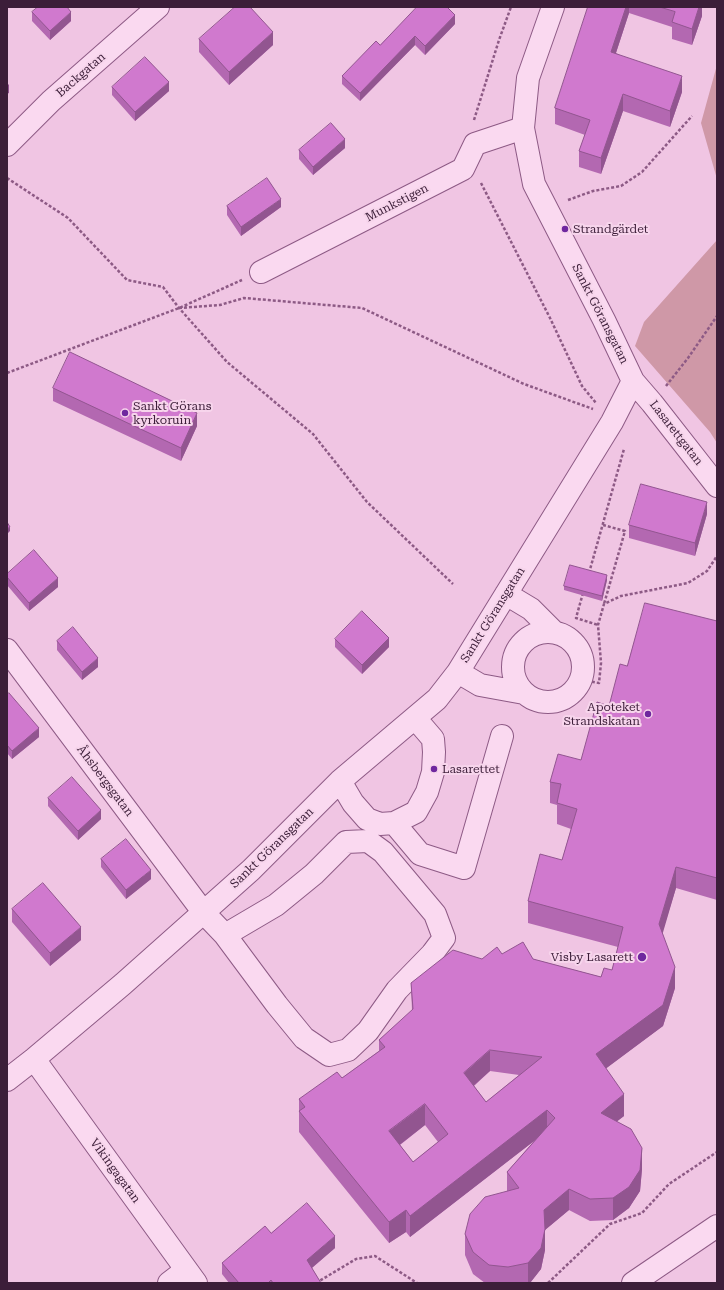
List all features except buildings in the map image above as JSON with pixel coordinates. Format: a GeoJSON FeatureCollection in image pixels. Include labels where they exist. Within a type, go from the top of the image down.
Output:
{"type":"FeatureCollection","features":[{"type":"Feature","properties":{"kind":"street","name":"Backgatan"},"geometry":{"type":"LineString","coordinates":[[7,145],[51,101],[158,7]]}},
{"type":"Feature","properties":{"kind":"street","name":"Sankt Göransgatan"},"geometry":{"type":"LineString","coordinates":[[7,1080],[123,984],[204,913],[251,870],[340,782],[437,699],[458,672],[506,594],[608,418],[633,381],[534,184],[523,128],[528,78],[554,7]]}},
{"type":"Feature","properties":{"kind":"street"},"geometry":{"type":"LineString","coordinates":[[475,144],[523,128]]}},
{"type":"Feature","properties":{"kind":"street","name":"Munkstigen"},"geometry":{"type":"LineString","coordinates":[[261,272],[463,169],[475,144]]}},
{"type":"Feature","properties":{"kind":"street","name":"Lasarettgatan"},"geometry":{"type":"LineString","coordinates":[[633,381],[652,402],[717,486]]}},
{"type":"Feature","properties":{"kind":"street"},"geometry":{"type":"LineString","coordinates":[[458,672],[480,685],[524,694],[544,703],[567,698],[582,680],[584,665],[579,650],[569,638],[554,632],[531,609],[506,594]]}},
{"type":"Feature","properties":{"kind":"street"},"geometry":{"type":"LineString","coordinates":[[524,694],[514,678],[513,660],[521,644],[536,634],[554,632]]}},
{"type":"Feature","properties":{"kind":"street","name":"Åhsbergsgatan"},"geometry":{"type":"LineString","coordinates":[[7,650],[204,913],[225,935],[277,1005],[304,1038],[329,1055],[348,1050],[368,1031],[397,990],[432,954],[444,938],[436,914],[383,852],[368,841],[346,842],[314,874],[276,905],[225,935]]}},
{"type":"Feature","properties":{"kind":"street"},"geometry":{"type":"LineString","coordinates":[[340,782],[353,803],[367,819],[380,824],[394,823],[416,812],[434,772],[433,739],[415,718]]}},
{"type":"Feature","properties":{"kind":"street"},"geometry":{"type":"LineString","coordinates":[[394,823],[420,854],[464,868],[502,736]]}},
{"type":"Feature","properties":{"kind":"street","name":"Vikingagatan"},"geometry":{"type":"LineString","coordinates":[[34,1059],[191,1276]]}},
{"type":"Feature","properties":{"kind":"street"},"geometry":{"type":"LineString","coordinates":[[633,1283],[717,1226]]}},
{"type":"Feature","properties":{"kind":"street"},"geometry":{"type":"LineString","coordinates":[[169,1283],[191,1276]]}},
{"type":"Feature","properties":{"kind":"path"},"geometry":{"type":"LineString","coordinates":[[475,144],[474,122],[499,40],[511,7]]}},
{"type":"Feature","properties":{"kind":"path"},"geometry":{"type":"LineString","coordinates":[[547,208],[594,191],[621,186],[642,172],[692,116]]}},
{"type":"Feature","properties":{"kind":"path"},"geometry":{"type":"LineString","coordinates":[[7,178],[68,218],[127,280],[163,287],[178,308],[227,362],[313,434],[367,502],[453,584]]}},
{"type":"Feature","properties":{"kind":"path"},"geometry":{"type":"LineString","coordinates":[[480,178],[482,185],[550,318],[582,386],[608,418]]}},
{"type":"Feature","properties":{"kind":"path"},"geometry":{"type":"LineString","coordinates":[[7,373],[178,308],[261,272]]}},
{"type":"Feature","properties":{"kind":"path"},"geometry":{"type":"LineString","coordinates":[[178,308],[220,305],[244,298],[362,308],[524,384],[608,418]]}},
{"type":"Feature","properties":{"kind":"path"},"geometry":{"type":"LineString","coordinates":[[652,402],[688,358],[717,316]]}},
{"type":"Feature","properties":{"kind":"path"},"geometry":{"type":"LineString","coordinates":[[588,575],[624,448]]}},
{"type":"Feature","properties":{"kind":"path"},"geometry":{"type":"LineString","coordinates":[[582,680],[599,683],[601,663],[598,625],[625,531],[602,525]]}},
{"type":"Feature","properties":{"kind":"path"},"geometry":{"type":"LineString","coordinates":[[604,604],[621,596],[688,583],[707,570],[717,556]]}},
{"type":"Feature","properties":{"kind":"path"},"geometry":{"type":"LineString","coordinates":[[584,590],[576,618],[598,625]]}},
{"type":"Feature","properties":{"kind":"path"},"geometry":{"type":"LineString","coordinates":[[548,1283],[610,1224],[642,1213],[670,1184],[717,1152]]}},
{"type":"Feature","properties":{"kind":"path"},"geometry":{"type":"LineString","coordinates":[[316,1283],[356,1260],[375,1256],[417,1283]]}},
{"type":"Feature","properties":{"kind":"shaded area"},"geometry":{"type":"Polygon","coordinates":[[[717,65],[717,179],[701,123],[717,65]]]}},
{"type":"Feature","properties":{"kind":"shaded area"},"geometry":{"type":"Polygon","coordinates":[[[717,240],[717,443],[710,432],[635,346],[644,322],[717,240]]]}},
{"type":"Feature","properties":{"kind":"place","name":"Strandgärdet"},"geometry":{"type":"Point","coordinates":[565,229]}},
{"type":"Feature","properties":{"kind":"place","name":"Sankt Görans kyrkoruin"},"geometry":{"type":"Point","coordinates":[125,413]}},
{"type":"Feature","properties":{"kind":"place","name":"Apoteket Strandskatan"},"geometry":{"type":"Point","coordinates":[648,714]}},
{"type":"Feature","properties":{"kind":"place","name":"Lasarettet"},"geometry":{"type":"Point","coordinates":[434,769]}},
{"type":"Feature","properties":{"kind":"place","name":"Visby Lasarett"},"geometry":{"type":"Point","coordinates":[642,957]}}]}
